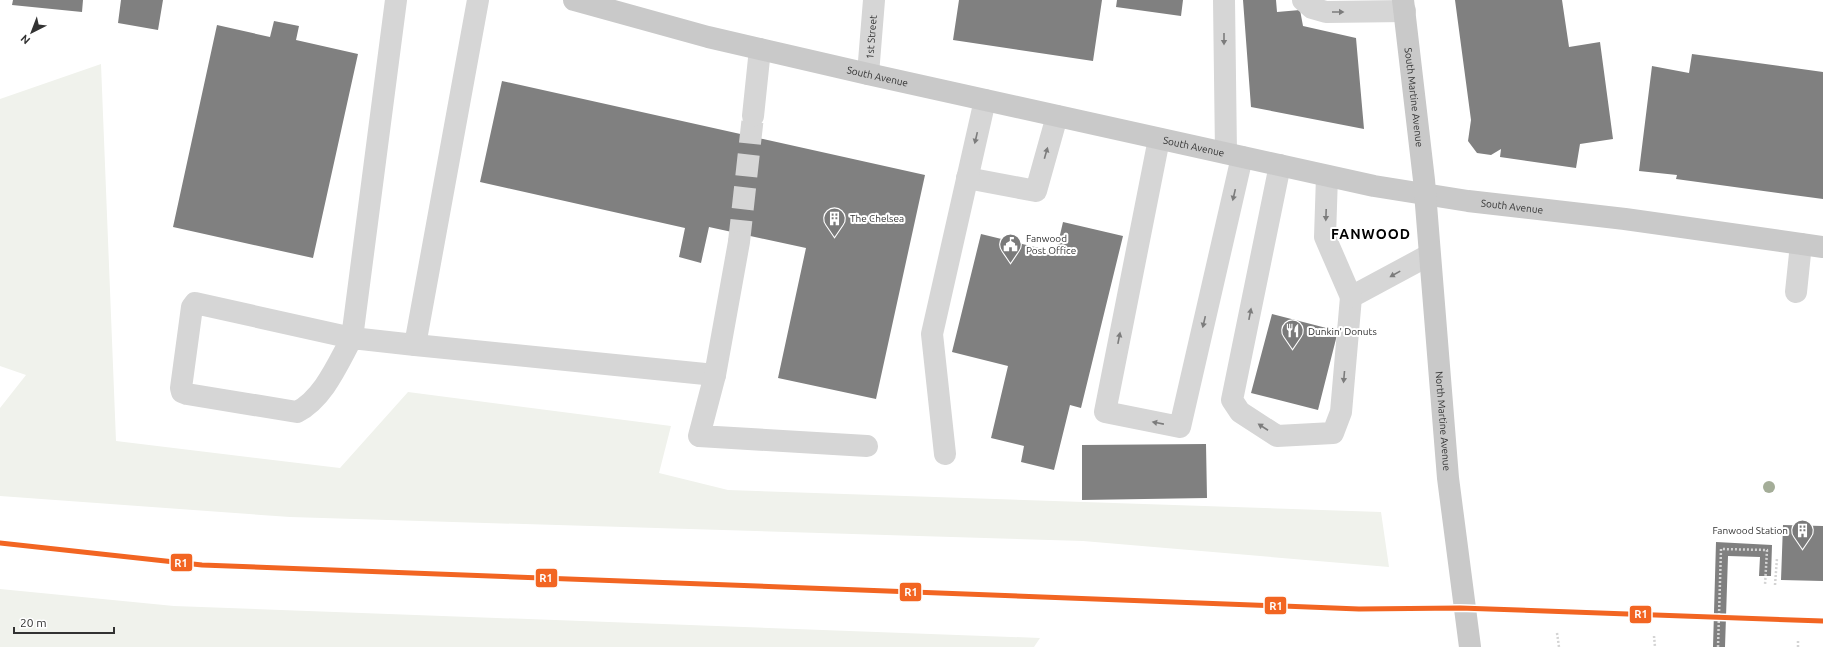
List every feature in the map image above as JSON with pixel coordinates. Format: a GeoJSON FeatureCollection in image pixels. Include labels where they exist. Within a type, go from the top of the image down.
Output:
{"type":"FeatureCollection","features":[{"type":"Feature","properties":{"kind":"main road","name":"South Avenue"},"geometry":{"type":"LineString","coordinates":[[574,0],[700,35],[1327,176],[1425,195],[1666,224],[1823,246]]}},
{"type":"Feature","properties":{"kind":"main road","name":"South Martine Avenue"},"geometry":{"type":"LineString","coordinates":[[1404,6],[1425,195]]}},
{"type":"Feature","properties":{"kind":"main road","name":"North Martine Avenue"},"geometry":{"type":"LineString","coordinates":[[1425,195],[1448,478],[1470,647]]}},
{"type":"Feature","properties":{"kind":"street"},"geometry":{"type":"LineString","coordinates":[[396,0],[352,338],[326,385],[297,412],[182,392],[181,388],[192,307],[195,303],[352,338],[716,375]]}},
{"type":"Feature","properties":{"kind":"street"},"geometry":{"type":"LineString","coordinates":[[416,345],[478,0]]}},
{"type":"Feature","properties":{"kind":"street","name":"1st Street"},"geometry":{"type":"LineString","coordinates":[[868,74],[874,0]]}},
{"type":"Feature","properties":{"kind":"street"},"geometry":{"type":"LineString","coordinates":[[1159,139],[1105,412],[1180,427],[1234,155],[1224,0]]}},
{"type":"Feature","properties":{"kind":"street"},"geometry":{"type":"LineString","coordinates":[[1303,0],[1312,8],[1326,12],[1404,6]]}},
{"type":"Feature","properties":{"kind":"street"},"geometry":{"type":"LineString","coordinates":[[753,116],[760,49]]}},
{"type":"Feature","properties":{"kind":"street"},"geometry":{"type":"LineString","coordinates":[[945,454],[932,334],[985,100]]}},
{"type":"Feature","properties":{"kind":"street"},"geometry":{"type":"LineString","coordinates":[[967,178],[1036,191],[1058,116]]}},
{"type":"Feature","properties":{"kind":"street"},"geometry":{"type":"LineString","coordinates":[[1280,165],[1232,400],[1240,412],[1277,436],[1333,433],[1341,412],[1351,297],[1325,237],[1327,176]]}},
{"type":"Feature","properties":{"kind":"street"},"geometry":{"type":"LineString","coordinates":[[739,242],[716,375],[699,436],[867,446]]}},
{"type":"Feature","properties":{"kind":"street"},"geometry":{"type":"LineString","coordinates":[[1796,292],[1801,244]]}},
{"type":"Feature","properties":{"kind":"street"},"geometry":{"type":"LineString","coordinates":[[1351,297],[1429,255]]}},
{"type":"Feature","properties":{"kind":"path"},"geometry":{"type":"LineString","coordinates":[[1718,647],[1721,549],[1766,550],[1765,585]]}},
{"type":"Feature","properties":{"kind":"path"},"geometry":{"type":"LineString","coordinates":[[1775,585],[1777,558]]}},
{"type":"Feature","properties":{"kind":"path"},"geometry":{"type":"LineString","coordinates":[[1558,633],[1559,647]]}},
{"type":"Feature","properties":{"kind":"path"},"geometry":{"type":"LineString","coordinates":[[1654,636],[1654,647]]}},
{"type":"Feature","properties":{"kind":"path"},"geometry":{"type":"LineString","coordinates":[[1798,640],[1798,647]]}},
{"type":"Feature","properties":{"kind":"shaded area"},"geometry":{"type":"Polygon","coordinates":[[[101,64],[116,441],[340,468],[408,392],[671,426],[659,473],[728,490],[1381,512],[1389,567],[1083,541],[290,517],[0,496],[0,408],[26,375],[0,366],[0,99],[101,64]]]}},
{"type":"Feature","properties":{"kind":"shaded area"},"geometry":{"type":"Polygon","coordinates":[[[0,589],[174,606],[1040,638],[1034,647],[0,647],[0,589]]]}},
{"type":"Feature","properties":{"kind":"building"},"geometry":{"type":"Polygon","coordinates":[[[13,0],[83,0],[82,12],[12,5],[13,0]]]}},
{"type":"Feature","properties":{"kind":"building"},"geometry":{"type":"Polygon","coordinates":[[[121,0],[163,0],[158,30],[118,23],[121,0]]]}},
{"type":"Feature","properties":{"kind":"building"},"geometry":{"type":"Polygon","coordinates":[[[959,0],[1102,0],[1093,61],[953,40],[959,0]]]}},
{"type":"Feature","properties":{"kind":"building"},"geometry":{"type":"Polygon","coordinates":[[[1117,0],[1183,0],[1181,16],[1116,7],[1117,0]]]}},
{"type":"Feature","properties":{"kind":"building"},"geometry":{"type":"Polygon","coordinates":[[[1243,0],[1276,0],[1277,12],[1300,10],[1303,26],[1356,38],[1364,129],[1251,107],[1243,0]]]}},
{"type":"Feature","properties":{"kind":"building"},"geometry":{"type":"Polygon","coordinates":[[[1455,0],[1562,0],[1569,47],[1600,42],[1613,139],[1580,144],[1576,168],[1500,157],[1501,149],[1491,155],[1477,153],[1468,141],[1471,120],[1455,0]]]}},
{"type":"Feature","properties":{"kind":"building"},"geometry":{"type":"Polygon","coordinates":[[[274,21],[299,26],[296,40],[358,54],[313,258],[173,227],[217,25],[270,37],[274,21]]]}},
{"type":"Feature","properties":{"kind":"building"},"geometry":{"type":"Polygon","coordinates":[[[1692,54],[1823,72],[1823,199],[1676,179],[1677,175],[1639,171],[1652,66],[1689,73],[1692,54]]]}},
{"type":"Feature","properties":{"kind":"building","name":"The Chelsea"},"geometry":{"type":"Polygon","coordinates":[[[502,81],[925,175],[876,399],[778,378],[806,248],[709,227],[701,263],[679,257],[685,228],[480,182],[502,81]]]}},
{"type":"Feature","properties":{"kind":"building"},"geometry":{"type":"Polygon","coordinates":[[[1063,222],[1123,236],[1081,408],[1070,405],[1054,470],[1021,462],[1024,446],[991,438],[1008,366],[952,352],[981,234],[1056,252],[1063,222]]]}},
{"type":"Feature","properties":{"kind":"building"},"geometry":{"type":"Polygon","coordinates":[[[1272,314],[1338,331],[1318,410],[1251,393],[1272,314]]]}},
{"type":"Feature","properties":{"kind":"building"},"geometry":{"type":"Polygon","coordinates":[[[1206,444],[1207,498],[1082,500],[1082,445],[1206,444]]]}},
{"type":"Feature","properties":{"kind":"building","name":"Fanwood Station"},"geometry":{"type":"Polygon","coordinates":[[[1783,525],[1823,526],[1823,581],[1781,580],[1783,525]]]}},
{"type":"Feature","properties":{"kind":"building"},"geometry":{"type":"Polygon","coordinates":[[[1716,542],[1772,545],[1771,576],[1759,576],[1760,557],[1728,556],[1725,647],[1713,647],[1716,542]]]}},
{"type":"Feature","properties":{"kind":"tunnel"},"geometry":{"type":"LineString","coordinates":[[739,242],[753,116]]}},
{"type":"Feature","properties":{"kind":"transit line","name":"R1"},"geometry":{"type":"LineString","coordinates":[[0,543],[202,565],[1359,609],[1460,608],[1823,621]]}},
{"type":"Feature","properties":{"kind":"place","name":"The Chelsea"},"geometry":{"type":"Point","coordinates":[835,238]}},
{"type":"Feature","properties":{"kind":"place","name":"Fanwood Post Office"},"geometry":{"type":"Point","coordinates":[1010,264]}},
{"type":"Feature","properties":{"kind":"place","name":"Dunkin' Donuts"},"geometry":{"type":"Point","coordinates":[1292,350]}},
{"type":"Feature","properties":{"kind":"place","name":"Fanwood Station"},"geometry":{"type":"Point","coordinates":[1803,550]}},
{"type":"Feature","properties":{"kind":"district","name":"FANWOOD"},"geometry":{"type":"Point","coordinates":[1371,234]}}]}
